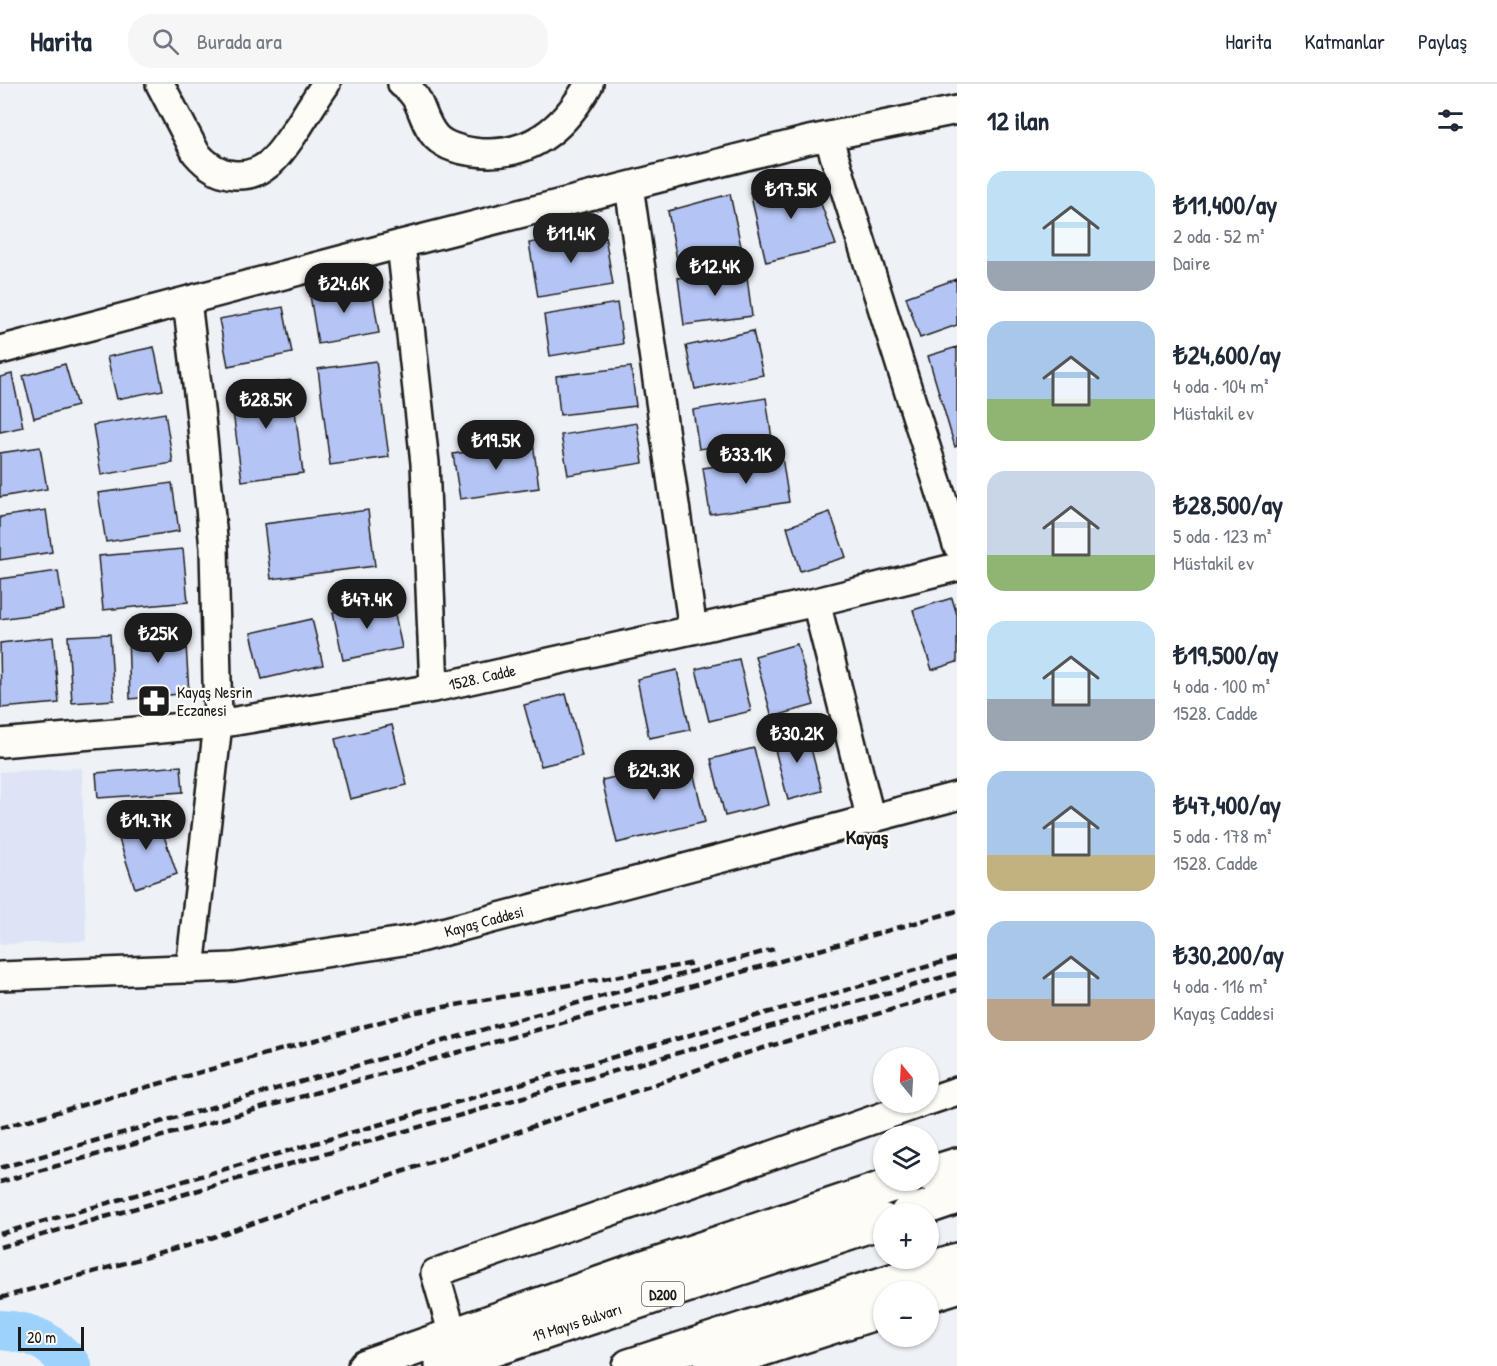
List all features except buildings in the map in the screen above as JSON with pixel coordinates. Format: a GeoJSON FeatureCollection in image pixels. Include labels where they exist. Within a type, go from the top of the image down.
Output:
{"type":"FeatureCollection","features":[{"type":"Feature","properties":{"kind":"highway"},"geometry":{"type":"LineString","coordinates":[[939,1171],[957,1165]]}},
{"type":"Feature","properties":{"kind":"highway"},"geometry":{"type":"LineString","coordinates":[[365,1366],[644,1268],[875,1191]]}},
{"type":"Feature","properties":{"kind":"highway"},"geometry":{"type":"LineString","coordinates":[[939,1203],[957,1197]]}},
{"type":"Feature","properties":{"kind":"highway","name":"19 Mayıs Bulvarı"},"geometry":{"type":"LineString","coordinates":[[442,1366],[873,1225]]}},
{"type":"Feature","properties":{"kind":"highway"},"geometry":{"type":"LineString","coordinates":[[629,1366],[957,1260]]}},
{"type":"Feature","properties":{"kind":"highway"},"geometry":{"type":"LineString","coordinates":[[939,1292],[957,1286]]}},
{"type":"Feature","properties":{"kind":"highway"},"geometry":{"type":"LineString","coordinates":[[710,1366],[873,1314]]}},
{"type":"Feature","properties":{"kind":"street"},"geometry":{"type":"LineString","coordinates":[[160,84],[196,153],[203,161],[220,172],[242,175],[254,173],[274,160],[326,84]]}},
{"type":"Feature","properties":{"kind":"street"},"geometry":{"type":"LineString","coordinates":[[402,84],[413,92],[429,128],[436,137],[456,148],[482,153],[511,151],[542,138],[568,117],[589,84]]}},
{"type":"Feature","properties":{"kind":"street"},"geometry":{"type":"LineString","coordinates":[[0,350],[401,244],[828,136],[957,110]]}},
{"type":"Feature","properties":{"kind":"street"},"geometry":{"type":"LineString","coordinates":[[828,136],[957,545]]}},
{"type":"Feature","properties":{"kind":"street"},"geometry":{"type":"LineString","coordinates":[[630,186],[693,630]]}},
{"type":"Feature","properties":{"kind":"street"},"geometry":{"type":"LineString","coordinates":[[401,244],[424,463],[434,688]]}},
{"type":"Feature","properties":{"kind":"street"},"geometry":{"type":"LineString","coordinates":[[187,302],[214,548],[218,724],[190,969]]}},
{"type":"Feature","properties":{"kind":"street","name":"1528. Cadde"},"geometry":{"type":"LineString","coordinates":[[0,743],[218,724],[434,688],[816,602],[957,567]]}},
{"type":"Feature","properties":{"kind":"street"},"geometry":{"type":"LineString","coordinates":[[816,602],[871,820]]}},
{"type":"Feature","properties":{"kind":"street","name":"Kayaş Caddesi"},"geometry":{"type":"LineString","coordinates":[[0,976],[234,967],[416,939],[957,796]]}},
{"type":"Feature","properties":{"kind":"street"},"geometry":{"type":"LineString","coordinates":[[939,1097],[957,1091]]}},
{"type":"Feature","properties":{"kind":"street"},"geometry":{"type":"LineString","coordinates":[[453,1335],[435,1273],[893,1113]]}},
{"type":"Feature","properties":{"kind":"shaded area"},"geometry":{"type":"Polygon","coordinates":[[[82,768],[86,941],[0,944],[0,772],[82,768]]]}},
{"type":"Feature","properties":{"kind":"waterway"},"geometry":{"type":"LineString","coordinates":[[0,1330],[22,1333],[40,1339],[49,1344],[72,1366]]}},
{"type":"Feature","properties":{"kind":"railway"},"geometry":{"type":"LineString","coordinates":[[0,1182],[957,911]]}},
{"type":"Feature","properties":{"kind":"railway"},"geometry":{"type":"LineString","coordinates":[[0,1168],[541,1013],[774,949]]}},
{"type":"Feature","properties":{"kind":"railway"},"geometry":{"type":"LineString","coordinates":[[0,1234],[957,958]]}},
{"type":"Feature","properties":{"kind":"railway"},"geometry":{"type":"LineString","coordinates":[[0,1128],[416,1012],[694,963]]}},
{"type":"Feature","properties":{"kind":"railway"},"geometry":{"type":"LineString","coordinates":[[0,1247],[957,973]]}},
{"type":"Feature","properties":{"kind":"railway"},"geometry":{"type":"LineString","coordinates":[[0,1298],[193,1244],[737,1056],[957,990]]}},
{"type":"Feature","properties":{"kind":"place","name":"Kayaş Nesrin Eczanesi"},"geometry":{"type":"Point","coordinates":[154,701]}},
{"type":"Feature","properties":{"kind":"district","name":"Kayaş"},"geometry":{"type":"Point","coordinates":[867,836]}}]}
